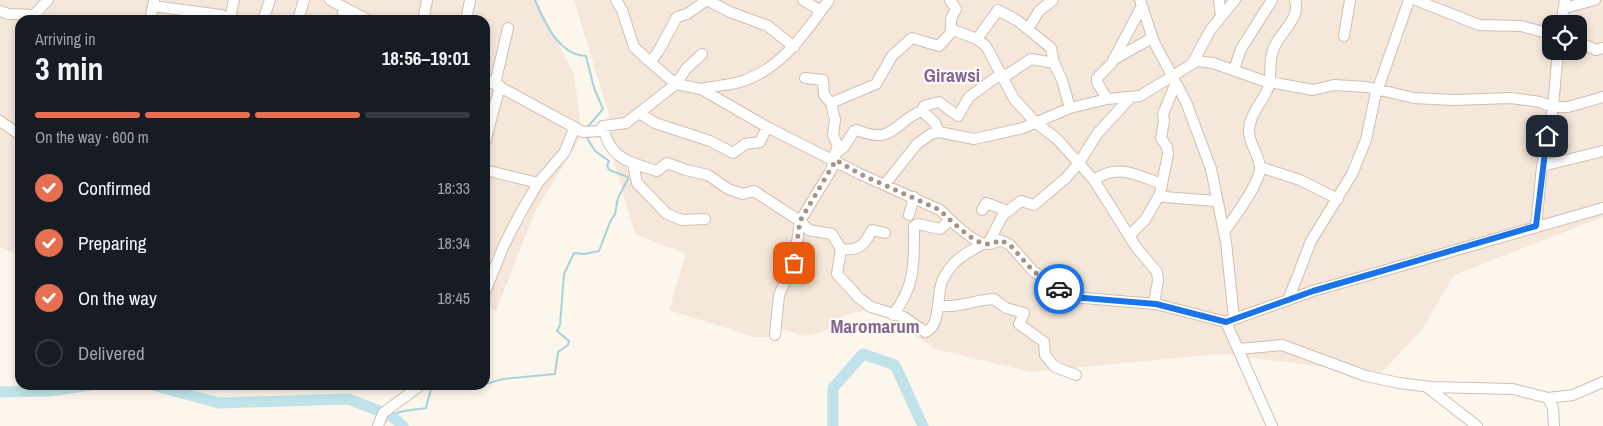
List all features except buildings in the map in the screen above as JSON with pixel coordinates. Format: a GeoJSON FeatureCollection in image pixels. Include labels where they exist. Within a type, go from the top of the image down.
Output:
{"type":"FeatureCollection","features":[{"type":"Feature","properties":{"kind":"street"},"geometry":{"type":"LineString","coordinates":[[0,10],[8,14],[31,15],[39,12],[48,0]]}},
{"type":"Feature","properties":{"kind":"street"},"geometry":{"type":"LineString","coordinates":[[231,15],[234,0]]}},
{"type":"Feature","properties":{"kind":"street"},"geometry":{"type":"LineString","coordinates":[[265,15],[270,0]]}},
{"type":"Feature","properties":{"kind":"street"},"geometry":{"type":"LineString","coordinates":[[300,15],[304,0]]}},
{"type":"Feature","properties":{"kind":"street"},"geometry":{"type":"LineString","coordinates":[[330,0],[359,15]]}},
{"type":"Feature","properties":{"kind":"street"},"geometry":{"type":"LineString","coordinates":[[345,15],[355,0]]}},
{"type":"Feature","properties":{"kind":"street"},"geometry":{"type":"LineString","coordinates":[[424,15],[427,0]]}},
{"type":"Feature","properties":{"kind":"street"},"geometry":{"type":"LineString","coordinates":[[467,15],[470,0]]}},
{"type":"Feature","properties":{"kind":"street"},"geometry":{"type":"LineString","coordinates":[[616,0],[634,46],[676,84],[701,89],[767,127],[835,157],[885,184],[940,210],[950,220],[986,244]]}},
{"type":"Feature","properties":{"kind":"street"},"geometry":{"type":"LineString","coordinates":[[650,62],[658,52],[677,17],[687,14],[709,0],[730,12],[768,26],[794,47]]}},
{"type":"Feature","properties":{"kind":"street"},"geometry":{"type":"LineString","coordinates":[[803,0],[821,11]]}},
{"type":"Feature","properties":{"kind":"street"},"geometry":{"type":"LineString","coordinates":[[701,89],[742,82],[767,69],[794,47],[829,0]]}},
{"type":"Feature","properties":{"kind":"street"},"geometry":{"type":"LineString","coordinates":[[950,0],[956,9],[951,19],[951,32]]}},
{"type":"Feature","properties":{"kind":"street"},"geometry":{"type":"LineString","coordinates":[[977,39],[1004,0]]}},
{"type":"Feature","properties":{"kind":"street"},"geometry":{"type":"LineString","coordinates":[[1028,29],[1039,11],[1053,0]]}},
{"type":"Feature","properties":{"kind":"street"},"geometry":{"type":"LineString","coordinates":[[1218,0],[1221,17]]}},
{"type":"Feature","properties":{"kind":"street"},"geometry":{"type":"LineString","coordinates":[[1192,64],[1211,29],[1235,0]]}},
{"type":"Feature","properties":{"kind":"street"},"geometry":{"type":"LineString","coordinates":[[1234,70],[1241,49],[1272,0]]}},
{"type":"Feature","properties":{"kind":"street"},"geometry":{"type":"LineString","coordinates":[[1224,232],[1243,204],[1260,167],[1248,130],[1253,112],[1269,87],[1272,53],[1279,36],[1294,17],[1296,0]]}},
{"type":"Feature","properties":{"kind":"street"},"geometry":{"type":"LineString","coordinates":[[1344,36],[1350,0]]}},
{"type":"Feature","properties":{"kind":"street"},"geometry":{"type":"LineString","coordinates":[[1289,298],[1308,248],[1352,174],[1366,140],[1378,90],[1409,0]]}},
{"type":"Feature","properties":{"kind":"street"},"geometry":{"type":"LineString","coordinates":[[1416,0],[1479,25],[1521,26],[1542,32]]}},
{"type":"Feature","properties":{"kind":"street"},"geometry":{"type":"LineString","coordinates":[[1565,4],[1595,0]]}},
{"type":"Feature","properties":{"kind":"street"},"geometry":{"type":"LineString","coordinates":[[154,3],[222,15]]}},
{"type":"Feature","properties":{"kind":"street"},"geometry":{"type":"LineString","coordinates":[[1141,3],[1152,38],[1186,102],[1211,168],[1224,232],[1230,320],[1238,349],[1272,426]]}},
{"type":"Feature","properties":{"kind":"street"},"geometry":{"type":"LineString","coordinates":[[1107,100],[1097,82],[1097,78],[1113,60],[1141,3]]}},
{"type":"Feature","properties":{"kind":"street"},"geometry":{"type":"LineString","coordinates":[[998,10],[1018,21],[1051,48],[1054,63],[1062,80],[1070,108]]}},
{"type":"Feature","properties":{"kind":"street"},"geometry":{"type":"LineString","coordinates":[[490,113],[498,85],[508,28]]}},
{"type":"Feature","properties":{"kind":"street"},"geometry":{"type":"LineString","coordinates":[[831,104],[876,84],[892,56],[912,38],[939,46],[953,30],[977,39],[986,46],[1014,99],[1036,123],[1056,138],[1094,180],[1136,247],[1156,272],[1158,281],[1155,296],[1156,304]]}},
{"type":"Feature","properties":{"kind":"street"},"geometry":{"type":"LineString","coordinates":[[1113,60],[1152,38]]}},
{"type":"Feature","properties":{"kind":"street"},"geometry":{"type":"LineString","coordinates":[[1587,46],[1596,50],[1603,48]]}},
{"type":"Feature","properties":{"kind":"street"},"geometry":{"type":"LineString","coordinates":[[603,126],[626,122],[639,113],[676,84],[686,69],[702,54]]}},
{"type":"Feature","properties":{"kind":"street"},"geometry":{"type":"LineString","coordinates":[[775,335],[779,295],[794,263],[800,221],[835,157],[857,130],[877,134],[890,133],[904,124],[910,115],[922,111],[924,106],[939,102],[958,116],[970,97],[1031,59],[1054,63]]}},
{"type":"Feature","properties":{"kind":"street"},"geometry":{"type":"LineString","coordinates":[[1536,226],[1542,166],[1553,107],[1557,60]]}},
{"type":"Feature","properties":{"kind":"street"},"geometry":{"type":"LineString","coordinates":[[885,184],[923,138],[939,132],[974,139],[1023,128],[1070,108],[1107,100],[1140,96],[1174,81],[1197,61],[1213,63],[1269,82],[1313,90],[1334,85],[1378,90],[1414,98],[1453,100],[1511,98],[1540,102],[1553,107],[1568,107],[1603,97]]}},
{"type":"Feature","properties":{"kind":"street"},"geometry":{"type":"LineString","coordinates":[[806,78],[823,80],[824,95],[831,104],[835,120],[833,135],[838,146],[835,157]]}},
{"type":"Feature","properties":{"kind":"street"},"geometry":{"type":"LineString","coordinates":[[490,81],[583,130],[600,132],[603,126]]}},
{"type":"Feature","properties":{"kind":"street"},"geometry":{"type":"LineString","coordinates":[[1130,235],[1145,220],[1161,189],[1168,154],[1167,147],[1161,138],[1164,121],[1163,114],[1174,81]]}},
{"type":"Feature","properties":{"kind":"street"},"geometry":{"type":"LineString","coordinates":[[986,244],[1003,215],[1021,200],[1034,205],[1066,178],[1079,163],[1097,134],[1131,97]]}},
{"type":"Feature","properties":{"kind":"street"},"geometry":{"type":"LineString","coordinates":[[922,111],[935,123],[939,132]]}},
{"type":"Feature","properties":{"kind":"street"},"geometry":{"type":"LineString","coordinates":[[639,113],[655,123],[710,141],[733,153],[745,144],[760,142],[767,127]]}},
{"type":"Feature","properties":{"kind":"street"},"geometry":{"type":"LineString","coordinates":[[1,124],[15,133]]}},
{"type":"Feature","properties":{"kind":"street"},"geometry":{"type":"LineString","coordinates":[[603,126],[609,147],[633,164],[657,171],[666,163],[708,175],[732,191],[743,194],[754,191],[800,221],[809,230],[832,234],[841,249],[837,274],[864,302],[893,315],[904,317],[925,332],[930,329],[939,306],[942,280],[955,261],[960,256],[1000,240],[1010,245],[1033,271],[1072,297],[1156,304],[1230,320],[1269,308],[1289,298],[1603,208]]}},
{"type":"Feature","properties":{"kind":"street"},"geometry":{"type":"LineString","coordinates":[[490,280],[504,245],[538,183],[583,130]]}},
{"type":"Feature","properties":{"kind":"street"},"geometry":{"type":"LineString","coordinates":[[1542,166],[1603,151]]}},
{"type":"Feature","properties":{"kind":"street"},"geometry":{"type":"LineString","coordinates":[[633,164],[637,183],[668,214],[682,220],[705,220]]}},
{"type":"Feature","properties":{"kind":"street"},"geometry":{"type":"LineString","coordinates":[[1260,167],[1300,180],[1338,199]]}},
{"type":"Feature","properties":{"kind":"street"},"geometry":{"type":"LineString","coordinates":[[1094,180],[1106,172],[1120,170],[1161,189],[1164,197],[1216,200]]}},
{"type":"Feature","properties":{"kind":"street"},"geometry":{"type":"LineString","coordinates":[[490,171],[538,183]]}},
{"type":"Feature","properties":{"kind":"street"},"geometry":{"type":"LineString","coordinates":[[909,215],[914,197]]}},
{"type":"Feature","properties":{"kind":"street"},"geometry":{"type":"LineString","coordinates":[[982,210],[986,203],[1008,211]]}},
{"type":"Feature","properties":{"kind":"street"},"geometry":{"type":"LineString","coordinates":[[893,315],[901,305],[912,282],[914,226],[918,224],[940,229],[950,220]]}},
{"type":"Feature","properties":{"kind":"street"},"geometry":{"type":"LineString","coordinates":[[841,249],[854,250],[862,246],[872,230],[885,234]]}},
{"type":"Feature","properties":{"kind":"street"},"geometry":{"type":"LineString","coordinates":[[939,306],[956,307],[969,302],[994,299],[1006,308],[1024,313],[1020,324],[1044,342],[1045,355],[1055,367],[1076,375]]}},
{"type":"Feature","properties":{"kind":"street"},"geometry":{"type":"LineString","coordinates":[[1238,349],[1282,345],[1366,376],[1427,387],[1513,389],[1548,398],[1573,395],[1603,382]]}},
{"type":"Feature","properties":{"kind":"street"},"geometry":{"type":"LineString","coordinates":[[1427,387],[1477,426]]}},
{"type":"Feature","properties":{"kind":"street"},"geometry":{"type":"LineString","coordinates":[[378,426],[383,413],[414,390]]}},
{"type":"Feature","properties":{"kind":"street"},"geometry":{"type":"LineString","coordinates":[[1548,398],[1553,408],[1554,426]]}},
{"type":"Feature","properties":{"kind":"shaded area"},"geometry":{"type":"Polygon","coordinates":[[[0,0],[536,0],[574,74],[582,135],[535,212],[496,311],[490,308],[490,15],[15,15],[15,254],[0,247],[0,0]]]}},
{"type":"Feature","properties":{"kind":"shaded area"},"geometry":{"type":"Polygon","coordinates":[[[574,0],[1603,0],[1603,217],[1454,275],[1421,331],[1380,374],[1220,354],[1031,372],[935,349],[881,312],[869,310],[846,315],[823,332],[803,336],[784,329],[772,337],[754,337],[669,310],[686,254],[635,234],[613,158],[609,115],[574,0]]]}},
{"type":"Feature","properties":{"kind":"waterway"},"geometry":{"type":"LineString","coordinates":[[535,0],[548,27],[560,44],[576,54],[586,56],[594,88],[603,109],[586,129]]}},
{"type":"Feature","properties":{"kind":"waterway"},"geometry":{"type":"LineString","coordinates":[[490,383],[503,379],[555,374],[558,352],[568,345],[569,341],[557,331],[560,325],[564,274],[574,253],[584,254],[599,251],[615,214],[618,198],[628,179],[628,177],[609,170],[607,165],[609,161],[595,151],[586,136]]}},
{"type":"Feature","properties":{"kind":"waterway"},"geometry":{"type":"LineString","coordinates":[[833,426],[833,388],[863,354],[895,365],[923,426]]}},
{"type":"Feature","properties":{"kind":"waterway"},"geometry":{"type":"LineString","coordinates":[[0,392],[57,390]]}},
{"type":"Feature","properties":{"kind":"waterway"},"geometry":{"type":"LineString","coordinates":[[171,390],[219,403],[348,399],[390,415],[403,426]]}},
{"type":"Feature","properties":{"kind":"waterway"},"geometry":{"type":"LineString","coordinates":[[385,422],[398,413],[426,408],[431,390]]}},
{"type":"Feature","properties":{"kind":"way so far"},"geometry":{"type":"LineString","coordinates":[[794,263],[800,221],[836,160],[860,174],[940,210],[950,220],[983,244],[992,244],[1000,240],[1010,245],[1022,256],[1033,271],[1059,289]]}},
{"type":"Feature","properties":{"kind":"district","name":"Girawsi"},"geometry":{"type":"Point","coordinates":[952,75]}},
{"type":"Feature","properties":{"kind":"district","name":"Maromarum"},"geometry":{"type":"Point","coordinates":[875,326]}},
{"type":"Feature","properties":{"kind":"route"},"geometry":{"type":"LineString","coordinates":[[1059,289],[1072,297],[1156,304],[1226,322],[1269,308],[1280,301],[1536,226],[1547,136]]}}]}
